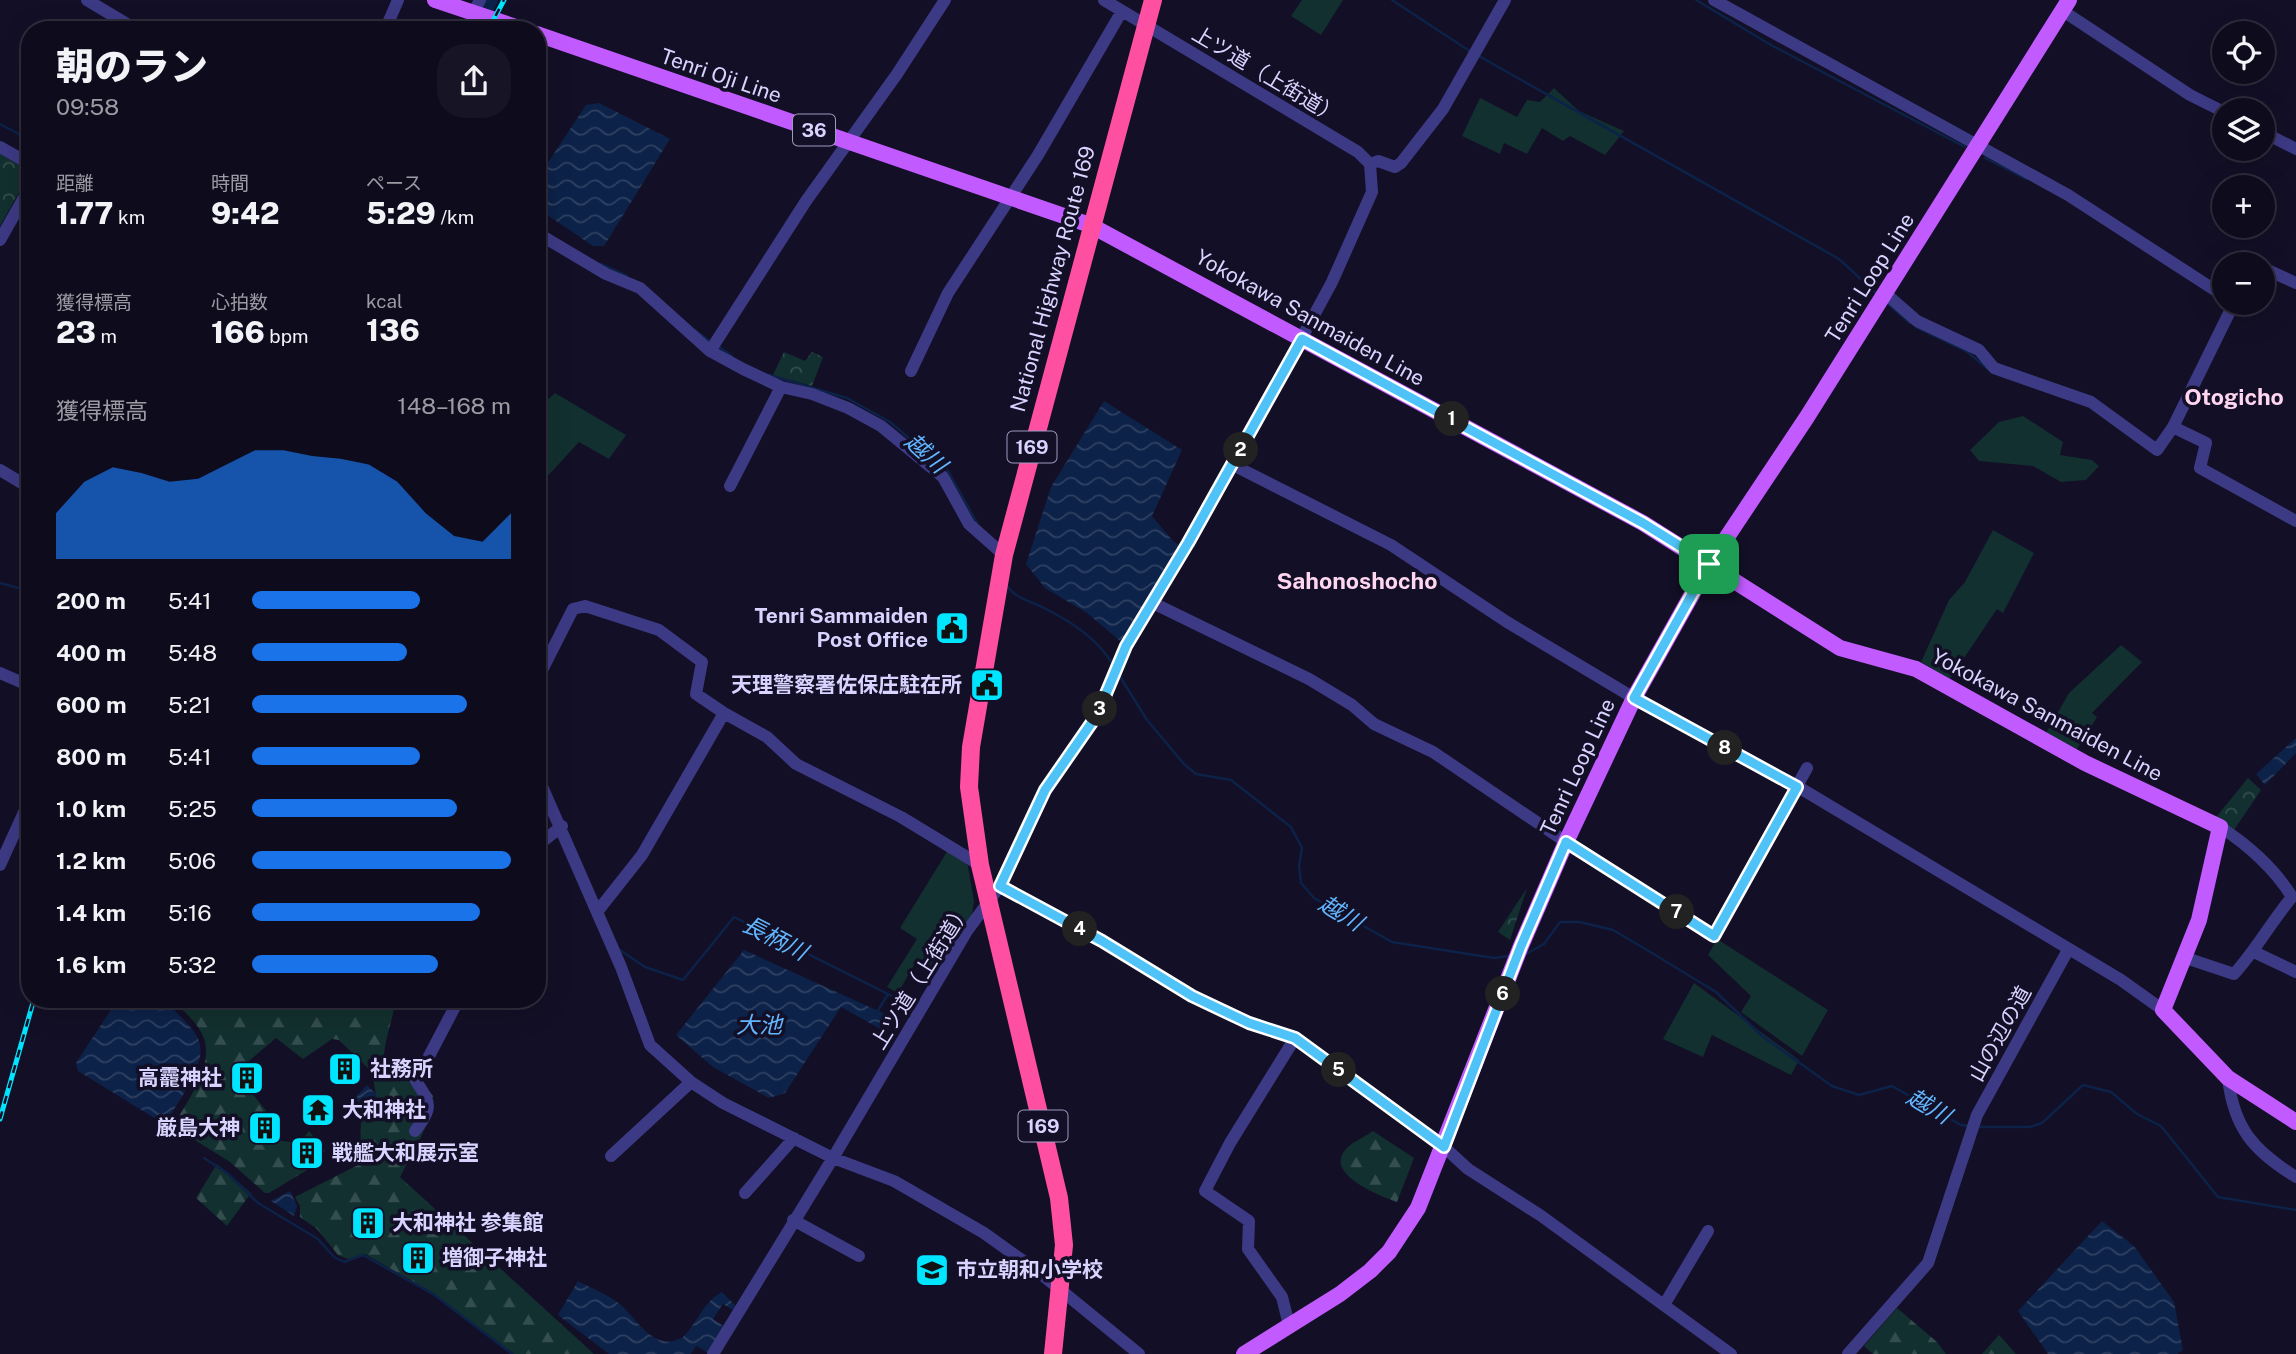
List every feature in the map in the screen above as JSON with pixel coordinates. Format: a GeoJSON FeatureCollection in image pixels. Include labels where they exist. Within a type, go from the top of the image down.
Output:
{"type":"FeatureCollection","features":[{"type":"Feature","properties":{"kind":"highway","name":"National Highway Route 169"},"geometry":{"type":"LineString","coordinates":[[1053,1354],[1064,1245],[1059,1198],[980,865],[969,787],[971,747],[1004,555],[1090,225],[1153,0]]}},
{"type":"Feature","properties":{"kind":"main road"},"geometry":{"type":"LineString","coordinates":[[435,0],[479,11],[503,21]]}},
{"type":"Feature","properties":{"kind":"main road","name":"Tenri Loop Line"},"geometry":{"type":"LineString","coordinates":[[1244,1354],[1340,1294],[1389,1252],[1418,1208],[1521,946],[1566,842],[1634,698],[1709,564],[1885,293],[2066,6]]}},
{"type":"Feature","properties":{"kind":"main road","name":"Tenri Oji Line"},"geometry":{"type":"LineString","coordinates":[[546,37],[1090,225]]}},
{"type":"Feature","properties":{"kind":"main road","name":"Yokokawa Sanmaiden Line"},"geometry":{"type":"LineString","coordinates":[[1090,225],[1643,523],[1840,648],[1916,670],[2085,763],[2220,827]]}},
{"type":"Feature","properties":{"kind":"main road"},"geometry":{"type":"LineString","coordinates":[[2220,827],[2199,920],[2163,1010],[2228,1078],[2296,1122]]}},
{"type":"Feature","properties":{"kind":"street"},"geometry":{"type":"LineString","coordinates":[[87,0],[122,21]]}},
{"type":"Feature","properties":{"kind":"street"},"geometry":{"type":"LineString","coordinates":[[389,21],[398,0]]}},
{"type":"Feature","properties":{"kind":"street"},"geometry":{"type":"LineString","coordinates":[[710,351],[847,141],[897,74],[945,0]]}},
{"type":"Feature","properties":{"kind":"street","name":"上ツ道（上街道）"},"geometry":{"type":"LineString","coordinates":[[713,1354],[967,931],[1000,886],[1045,790],[1097,715],[1126,646],[1233,465],[1302,339],[1372,192],[1370,164],[1358,152],[1104,0]]}},
{"type":"Feature","properties":{"kind":"street"},"geometry":{"type":"LineString","coordinates":[[1370,164],[1378,161],[1395,167],[1401,163],[1443,109],[1505,0]]}},
{"type":"Feature","properties":{"kind":"street"},"geometry":{"type":"LineString","coordinates":[[1714,0],[2068,195],[2212,288]]}},
{"type":"Feature","properties":{"kind":"street"},"geometry":{"type":"LineString","coordinates":[[2066,6],[2190,95],[2212,106]]}},
{"type":"Feature","properties":{"kind":"street"},"geometry":{"type":"LineString","coordinates":[[911,371],[948,293],[1012,196],[1122,11]]}},
{"type":"Feature","properties":{"kind":"street"},"geometry":{"type":"LineString","coordinates":[[2275,138],[2296,149]]}},
{"type":"Feature","properties":{"kind":"street"},"geometry":{"type":"LineString","coordinates":[[0,147],[21,159]]}},
{"type":"Feature","properties":{"kind":"street"},"geometry":{"type":"LineString","coordinates":[[0,240],[21,203]]}},
{"type":"Feature","properties":{"kind":"street"},"geometry":{"type":"LineString","coordinates":[[546,238],[606,274],[640,288],[710,351],[780,387],[824,398],[881,426],[943,477],[970,524],[1004,555]]}},
{"type":"Feature","properties":{"kind":"street"},"geometry":{"type":"LineString","coordinates":[[2275,273],[2296,283]]}},
{"type":"Feature","properties":{"kind":"street"},"geometry":{"type":"LineString","coordinates":[[1885,293],[1917,321],[1979,350],[1994,368],[2091,402],[2157,450],[2173,427],[2228,315]]}},
{"type":"Feature","properties":{"kind":"street"},"geometry":{"type":"LineString","coordinates":[[730,486],[780,387]]}},
{"type":"Feature","properties":{"kind":"street"},"geometry":{"type":"LineString","coordinates":[[2173,427],[2206,443],[2200,468],[2205,472],[2296,521]]}},
{"type":"Feature","properties":{"kind":"street"},"geometry":{"type":"LineString","coordinates":[[1233,465],[1391,545],[1507,622],[1634,698],[1797,787],[2163,1010]]}},
{"type":"Feature","properties":{"kind":"street"},"geometry":{"type":"LineString","coordinates":[[0,470],[21,483]]}},
{"type":"Feature","properties":{"kind":"street"},"geometry":{"type":"LineString","coordinates":[[1153,603],[1309,679],[1352,705],[1374,724],[1433,752],[1566,842],[1714,936],[1807,768]]}},
{"type":"Feature","properties":{"kind":"street"},"geometry":{"type":"LineString","coordinates":[[546,662],[573,609],[585,606],[659,629],[702,662],[696,694],[767,737],[796,764],[901,817],[980,865]]}},
{"type":"Feature","properties":{"kind":"street"},"geometry":{"type":"LineString","coordinates":[[0,673],[21,682]]}},
{"type":"Feature","properties":{"kind":"street"},"geometry":{"type":"LineString","coordinates":[[597,912],[642,855],[724,713]]}},
{"type":"Feature","properties":{"kind":"street"},"geometry":{"type":"LineString","coordinates":[[546,794],[650,1045],[691,1082],[723,1103],[833,1158],[894,1181],[984,1233],[1061,1290],[1139,1354]]}},
{"type":"Feature","properties":{"kind":"street"},"geometry":{"type":"LineString","coordinates":[[0,865],[21,819]]}},
{"type":"Feature","properties":{"kind":"street"},"geometry":{"type":"LineString","coordinates":[[546,839],[562,827]]}},
{"type":"Feature","properties":{"kind":"street"},"geometry":{"type":"LineString","coordinates":[[2186,958],[2234,974],[2254,952],[2268,926],[2292,897],[2284,884],[2239,839],[2220,827]]}},
{"type":"Feature","properties":{"kind":"street"},"geometry":{"type":"LineString","coordinates":[[1000,886],[1102,941],[1192,996],[1249,1023],[1295,1038],[1444,1147],[1468,1169],[1540,1215],[1731,1354]]}},
{"type":"Feature","properties":{"kind":"street","name":"山の辺の道"},"geometry":{"type":"LineString","coordinates":[[1848,1354],[1927,1263],[1977,1115],[2068,950]]}},
{"type":"Feature","properties":{"kind":"street"},"geometry":{"type":"LineString","coordinates":[[2254,952],[2296,972]]}},
{"type":"Feature","properties":{"kind":"street"},"geometry":{"type":"LineString","coordinates":[[415,1132],[428,1113],[429,1100],[416,1081],[454,1008]]}},
{"type":"Feature","properties":{"kind":"street"},"geometry":{"type":"LineString","coordinates":[[1289,1325],[1282,1297],[1248,1249],[1249,1221],[1205,1191],[1230,1143],[1295,1038]]}},
{"type":"Feature","properties":{"kind":"street"},"geometry":{"type":"LineString","coordinates":[[2228,1078],[2231,1102],[2241,1127],[2255,1147],[2296,1177]]}},
{"type":"Feature","properties":{"kind":"street"},"geometry":{"type":"LineString","coordinates":[[611,1156],[691,1082]]}},
{"type":"Feature","properties":{"kind":"street"},"geometry":{"type":"LineString","coordinates":[[745,1193],[794,1138]]}},
{"type":"Feature","properties":{"kind":"street"},"geometry":{"type":"LineString","coordinates":[[793,1220],[859,1256]]}},
{"type":"Feature","properties":{"kind":"street"},"geometry":{"type":"LineString","coordinates":[[1664,1305],[1708,1231]]}},
{"type":"Feature","properties":{"kind":"green space"},"geometry":{"type":"Polygon","coordinates":[[[1302,0],[1343,0],[1321,35],[1291,16],[1302,0]]]}},
{"type":"Feature","properties":{"kind":"green space"},"geometry":{"type":"Polygon","coordinates":[[[1554,88],[1579,111],[1624,131],[1605,155],[1570,136],[1563,141],[1542,128],[1527,154],[1504,143],[1500,154],[1462,136],[1480,98],[1517,117],[1527,100],[1540,102],[1554,88]]]}},
{"type":"Feature","properties":{"kind":"green space"},"geometry":{"type":"Polygon","coordinates":[[[0,154],[21,166],[21,189],[0,226],[0,154]]]}},
{"type":"Feature","properties":{"kind":"green space"},"geometry":{"type":"Polygon","coordinates":[[[784,352],[805,361],[812,352],[823,357],[812,386],[773,375],[784,352]]]}},
{"type":"Feature","properties":{"kind":"green space"},"geometry":{"type":"Polygon","coordinates":[[[555,393],[626,435],[609,459],[579,442],[546,478],[546,401],[555,393]]]}},
{"type":"Feature","properties":{"kind":"green space"},"geometry":{"type":"Polygon","coordinates":[[[2023,416],[2063,442],[2060,455],[2092,460],[2099,466],[2086,480],[2061,482],[2033,466],[1979,461],[1970,450],[1999,422],[2023,416]]]}},
{"type":"Feature","properties":{"kind":"green space"},"geometry":{"type":"Polygon","coordinates":[[[1993,530],[2034,553],[2003,613],[1997,609],[1950,679],[1921,662],[1949,600],[1965,582],[1993,530]]]}},
{"type":"Feature","properties":{"kind":"green space"},"geometry":{"type":"Polygon","coordinates":[[[2121,645],[2142,662],[2092,713],[2097,717],[2077,749],[2046,733],[2069,693],[2121,645]]]}},
{"type":"Feature","properties":{"kind":"green space"},"geometry":{"type":"Polygon","coordinates":[[[2248,778],[2261,790],[2232,833],[2213,821],[2248,778]]]}},
{"type":"Feature","properties":{"kind":"green space"},"geometry":{"type":"Polygon","coordinates":[[[948,850],[967,861],[974,901],[972,915],[938,975],[914,965],[898,993],[887,987],[917,939],[900,928],[948,850]]]}},
{"type":"Feature","properties":{"kind":"green space"},"geometry":{"type":"Polygon","coordinates":[[[1527,888],[1510,940],[1498,932],[1527,888]]]}},
{"type":"Feature","properties":{"kind":"green space"},"geometry":{"type":"Polygon","coordinates":[[[1717,939],[1828,1010],[1802,1056],[1741,1012],[1751,996],[1708,955],[1717,939]]]}},
{"type":"Feature","properties":{"kind":"green space"},"geometry":{"type":"Polygon","coordinates":[[[1694,983],[1799,1060],[1791,1075],[1712,1035],[1703,1057],[1663,1039],[1694,983]]]}},
{"type":"Feature","properties":{"kind":"green space"},"geometry":{"type":"Polygon","coordinates":[[[180,1008],[394,1008],[385,1044],[385,1069],[424,1084],[433,1096],[428,1123],[400,1177],[594,1354],[514,1354],[433,1293],[365,1254],[348,1259],[338,1255],[317,1229],[300,1217],[300,1206],[295,1197],[360,1164],[361,1121],[377,1101],[372,1072],[339,1040],[332,1039],[303,1059],[276,1038],[237,1071],[237,1075],[268,1113],[258,1128],[268,1139],[290,1142],[309,1163],[307,1170],[269,1193],[265,1193],[230,1162],[177,1129],[174,1125],[199,1080],[206,1056],[201,1032],[180,1008]]]}},
{"type":"Feature","properties":{"kind":"green space"},"geometry":{"type":"Polygon","coordinates":[[[309,1131],[324,1153],[319,1154],[305,1136],[309,1131]]]}},
{"type":"Feature","properties":{"kind":"green space"},"geometry":{"type":"Polygon","coordinates":[[[1373,1131],[1414,1158],[1397,1202],[1356,1183],[1342,1167],[1341,1158],[1346,1149],[1373,1131]]]}},
{"type":"Feature","properties":{"kind":"green space"},"geometry":{"type":"Polygon","coordinates":[[[217,1164],[251,1193],[227,1226],[196,1198],[217,1164]]]}},
{"type":"Feature","properties":{"kind":"green space"},"geometry":{"type":"Polygon","coordinates":[[[1897,1308],[1937,1342],[1946,1354],[1873,1354],[1864,1346],[1897,1308]]]}},
{"type":"Feature","properties":{"kind":"green space"},"geometry":{"type":"Polygon","coordinates":[[[1999,1335],[2016,1354],[1982,1354],[1999,1335]]]}},
{"type":"Feature","properties":{"kind":"water"},"geometry":{"type":"Polygon","coordinates":[[[599,103],[670,139],[604,246],[593,246],[546,214],[546,165],[586,105],[599,103]]]}},
{"type":"Feature","properties":{"kind":"water"},"geometry":{"type":"Polygon","coordinates":[[[1104,401],[1182,450],[1152,516],[1173,541],[1185,549],[1126,646],[1087,613],[1045,588],[1026,564],[1051,487],[1104,401]]]}},
{"type":"Feature","properties":{"kind":"water"},"geometry":{"type":"Polygon","coordinates":[[[2296,738],[2296,753],[2265,785],[2256,774],[2296,738]]]}},
{"type":"Feature","properties":{"kind":"water","name":"大池"},"geometry":{"type":"Polygon","coordinates":[[[744,950],[894,1018],[886,1032],[841,1007],[785,1093],[769,1098],[713,1067],[676,1035],[744,950]]]}},
{"type":"Feature","properties":{"kind":"water"},"geometry":{"type":"Polygon","coordinates":[[[112,1008],[172,1008],[195,1033],[201,1052],[193,1077],[169,1123],[164,1124],[78,1071],[76,1063],[112,1008]]]}},
{"type":"Feature","properties":{"kind":"water"},"geometry":{"type":"Polygon","coordinates":[[[367,1085],[376,1094],[373,1105],[358,1115],[347,1106],[367,1085]]]}},
{"type":"Feature","properties":{"kind":"water"},"geometry":{"type":"Polygon","coordinates":[[[290,1191],[297,1206],[294,1216],[271,1201],[290,1191]]]}},
{"type":"Feature","properties":{"kind":"water"},"geometry":{"type":"Polygon","coordinates":[[[2102,1221],[2134,1246],[2174,1302],[2183,1350],[2177,1354],[2048,1354],[2018,1311],[2102,1221]]]}},
{"type":"Feature","properties":{"kind":"water"},"geometry":{"type":"Polygon","coordinates":[[[578,1281],[616,1301],[648,1333],[664,1341],[683,1337],[710,1301],[722,1292],[737,1307],[735,1311],[723,1304],[713,1319],[725,1327],[710,1354],[696,1346],[691,1354],[609,1354],[558,1315],[578,1281]]]}},
{"type":"Feature","properties":{"kind":"waterway","name":"越川"},"geometry":{"type":"LineString","coordinates":[[478,21],[489,0]]}},
{"type":"Feature","properties":{"kind":"waterway"},"geometry":{"type":"LineString","coordinates":[[1392,0],[1471,52]]}},
{"type":"Feature","properties":{"kind":"waterway"},"geometry":{"type":"LineString","coordinates":[[1696,0],[1771,45],[1965,147]]}},
{"type":"Feature","properties":{"kind":"waterway"},"geometry":{"type":"LineString","coordinates":[[1477,55],[1839,259],[1876,293]]}},
{"type":"Feature","properties":{"kind":"waterway"},"geometry":{"type":"LineString","coordinates":[[0,124],[21,135]]}},
{"type":"Feature","properties":{"kind":"waterway"},"geometry":{"type":"LineString","coordinates":[[1985,158],[2026,179]]}},
{"type":"Feature","properties":{"kind":"waterway","name":"越川"},"geometry":{"type":"LineString","coordinates":[[601,264],[627,276]]}},
{"type":"Feature","properties":{"kind":"waterway"},"geometry":{"type":"LineString","coordinates":[[1886,302],[1910,323]]}},
{"type":"Feature","properties":{"kind":"waterway"},"geometry":{"type":"LineString","coordinates":[[1916,327],[1966,351],[1988,369]]}},
{"type":"Feature","properties":{"kind":"waterway","name":"越川"},"geometry":{"type":"LineString","coordinates":[[695,330],[712,343]]}},
{"type":"Feature","properties":{"kind":"waterway","name":"越川"},"geometry":{"type":"LineString","coordinates":[[718,346],[732,356]]}},
{"type":"Feature","properties":{"kind":"waterway","name":"越川"},"geometry":{"type":"LineString","coordinates":[[769,375],[847,398],[890,422],[948,471],[977,523]]}},
{"type":"Feature","properties":{"kind":"waterway","name":"長柄川"},"geometry":{"type":"LineString","coordinates":[[0,583],[21,589]]}},
{"type":"Feature","properties":{"kind":"waterway","name":"越川"},"geometry":{"type":"LineString","coordinates":[[1007,586],[1019,597],[1054,613],[1084,632],[1108,656],[1114,666]]}},
{"type":"Feature","properties":{"kind":"waterway","name":"越川"},"geometry":{"type":"LineString","coordinates":[[1119,675],[1147,720],[1184,764],[1196,774],[1231,780],[1291,827],[1302,848],[1299,866],[1301,883],[1314,898],[1392,942],[1494,958],[1509,956]]}},
{"type":"Feature","properties":{"kind":"waterway","name":"長柄川"},"geometry":{"type":"LineString","coordinates":[[620,950],[645,967],[683,980],[734,917],[914,1007]]}},
{"type":"Feature","properties":{"kind":"waterway","name":"越川"},"geometry":{"type":"LineString","coordinates":[[1526,954],[1544,944],[1560,922],[1580,922],[1613,930],[1716,992],[1762,1036],[1832,1086],[1859,1095],[1892,1086],[1961,1125],[1969,1126]]}},
{"type":"Feature","properties":{"kind":"waterway"},"geometry":{"type":"LineString","coordinates":[[877,1012],[888,994]]}},
{"type":"Feature","properties":{"kind":"waterway","name":"越川"},"geometry":{"type":"LineString","coordinates":[[1979,1127],[2030,1127],[2042,1123],[2083,1085],[2111,1092],[2137,1114],[2161,1126],[2218,1197],[2296,1210]]}},
{"type":"Feature","properties":{"kind":"waterway"},"geometry":{"type":"LineString","coordinates":[[204,1158],[227,1173],[258,1203],[318,1239],[334,1257],[344,1262],[363,1255],[433,1294],[512,1354]]}},
{"type":"Feature","properties":{"kind":"railway"},"geometry":{"type":"LineString","coordinates":[[493,21],[504,0]]}},
{"type":"Feature","properties":{"kind":"railway"},"geometry":{"type":"LineString","coordinates":[[0,1119],[31,1008]]}},
{"type":"Feature","properties":{"kind":"place","name":"Tenri Sammaiden Post Office"},"geometry":{"type":"Point","coordinates":[952,628]}},
{"type":"Feature","properties":{"kind":"place","name":"天理警察署佐保庄駐在所"},"geometry":{"type":"Point","coordinates":[987,685]}},
{"type":"Feature","properties":{"kind":"place","name":"社務所"},"geometry":{"type":"Point","coordinates":[345,1069]}},
{"type":"Feature","properties":{"kind":"place","name":"高龗神社"},"geometry":{"type":"Point","coordinates":[247,1078]}},
{"type":"Feature","properties":{"kind":"place","name":"大和神社"},"geometry":{"type":"Point","coordinates":[318,1110]}},
{"type":"Feature","properties":{"kind":"place","name":"厳島大神"},"geometry":{"type":"Point","coordinates":[265,1128]}},
{"type":"Feature","properties":{"kind":"place","name":"戦艦大和展示室"},"geometry":{"type":"Point","coordinates":[307,1153]}},
{"type":"Feature","properties":{"kind":"place","name":"大和神社 参集館"},"geometry":{"type":"Point","coordinates":[368,1223]}},
{"type":"Feature","properties":{"kind":"place","name":"増御子神社"},"geometry":{"type":"Point","coordinates":[418,1258]}},
{"type":"Feature","properties":{"kind":"place","name":"市立朝和小学校"},"geometry":{"type":"Point","coordinates":[932,1270]}},
{"type":"Feature","properties":{"kind":"district","name":"Otogicho"},"geometry":{"type":"Point","coordinates":[2234,397]}},
{"type":"Feature","properties":{"kind":"district","name":"Sahonoshocho"},"geometry":{"type":"Point","coordinates":[1357,581]}},
{"type":"Feature","properties":{"kind":"route"},"geometry":{"type":"LineString","coordinates":[[1302,339],[1643,523],[1709,564],[1634,698],[1797,787],[1714,936],[1566,842],[1521,946],[1444,1147],[1295,1038],[1249,1023],[1192,996],[1102,941],[1000,886],[1045,790],[1097,715],[1126,646],[1233,465],[1302,339]]}}]}
